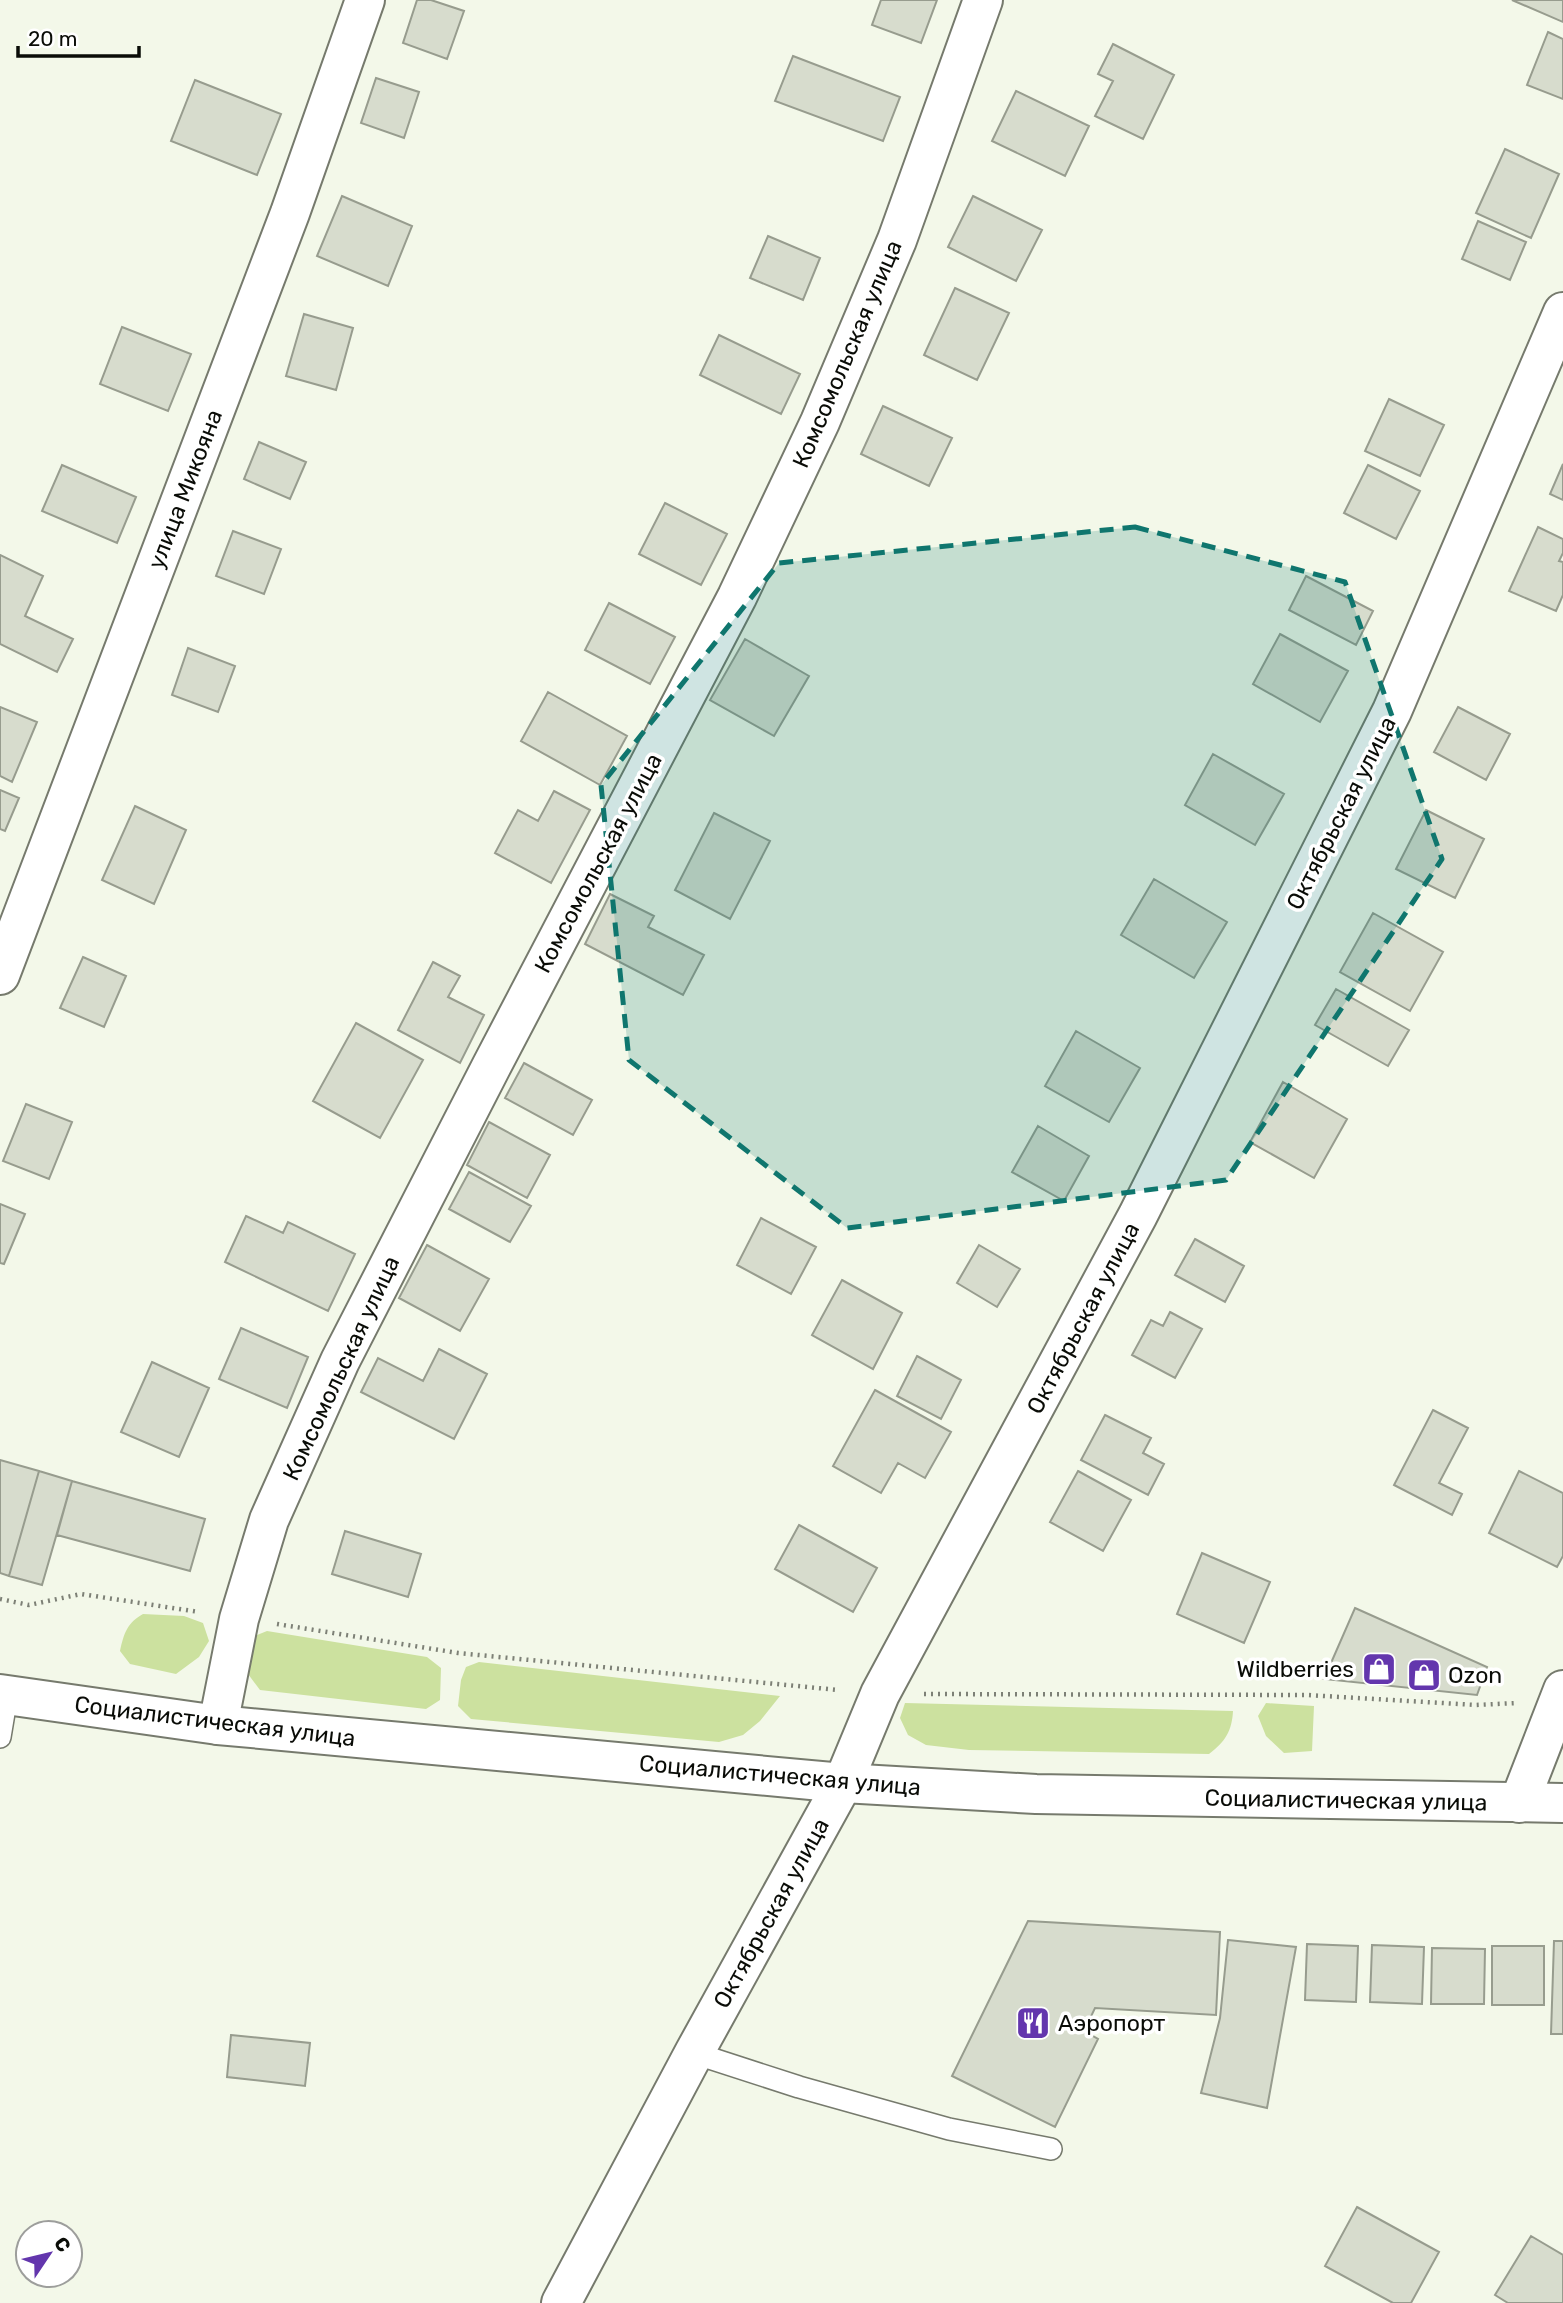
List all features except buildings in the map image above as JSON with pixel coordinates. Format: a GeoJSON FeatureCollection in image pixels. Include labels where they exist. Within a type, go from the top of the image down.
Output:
{"type":"FeatureCollection","features":[{"type":"Feature","properties":{"kind":"street","name":"улица Микояна"},"geometry":{"type":"LineString","coordinates":[[0,975],[290,213],[365,0]]}},
{"type":"Feature","properties":{"kind":"street","name":"Комсомольская улица"},"geometry":{"type":"LineString","coordinates":[[218,1725],[239,1619],[270,1520],[340,1361],[737,597],[820,422],[897,240],[983,0]]}},
{"type":"Feature","properties":{"kind":"street","name":"Октябрьская улица"},"geometry":{"type":"LineString","coordinates":[[561,2303],[694,2053],[843,1783],[880,1694],[1138,1215],[1392,711],[1563,312]]}},
{"type":"Feature","properties":{"kind":"street","name":"Социалистическая улица"},"geometry":{"type":"LineString","coordinates":[[3,1695],[218,1725],[843,1783],[1036,1794],[1563,1803]]}},
{"type":"Feature","properties":{"kind":"street"},"geometry":{"type":"LineString","coordinates":[[1519,1802],[1561,1695]]}},
{"type":"Feature","properties":{"kind":"lane"},"geometry":{"type":"LineString","coordinates":[[0,1737],[3,1695]]}},
{"type":"Feature","properties":{"kind":"lane"},"geometry":{"type":"LineString","coordinates":[[694,2053],[799,2087],[949,2129],[1051,2148]]}},
{"type":"Feature","properties":{"kind":"path"},"geometry":{"type":"LineString","coordinates":[[0,1599],[29,1605],[81,1594],[458,1653],[880,1694],[1307,1695],[1476,1705],[1561,1695]]}},
{"type":"Feature","properties":{"kind":"highlighted area"},"geometry":{"type":"Polygon","coordinates":[[[1135,527],[1345,582],[1442,859],[1226,1180],[847,1228],[629,1060],[601,785],[779,563],[1135,527]]]}},
{"type":"Feature","properties":{"kind":"green space"},"geometry":{"type":"Polygon","coordinates":[[[143,1614],[184,1616],[203,1623],[209,1641],[199,1657],[176,1674],[130,1664],[120,1651],[121,1645],[130,1625],[143,1614]]]}},
{"type":"Feature","properties":{"kind":"green space"},"geometry":{"type":"Polygon","coordinates":[[[267,1631],[427,1657],[441,1668],[440,1700],[426,1709],[260,1690],[248,1674],[252,1637],[267,1631]]]}},
{"type":"Feature","properties":{"kind":"green space"},"geometry":{"type":"Polygon","coordinates":[[[479,1662],[780,1696],[760,1721],[743,1735],[719,1742],[471,1719],[458,1706],[461,1680],[466,1667],[479,1662]]]}},
{"type":"Feature","properties":{"kind":"green space"},"geometry":{"type":"Polygon","coordinates":[[[905,1703],[1233,1711],[1227,1736],[1209,1754],[969,1750],[926,1745],[908,1735],[900,1718],[905,1703]]]}},
{"type":"Feature","properties":{"kind":"green space"},"geometry":{"type":"Polygon","coordinates":[[[1266,1703],[1314,1706],[1312,1751],[1284,1753],[1266,1736],[1258,1716],[1266,1703]]]}},
{"type":"Feature","properties":{"kind":"place","name":"Wildberries"},"geometry":{"type":"Point","coordinates":[1379,1669]}},
{"type":"Feature","properties":{"kind":"place","name":"Ozon"},"geometry":{"type":"Point","coordinates":[1424,1675]}},
{"type":"Feature","properties":{"kind":"place","name":"Аэропорт"},"geometry":{"type":"Point","coordinates":[1033,2023]}}]}
